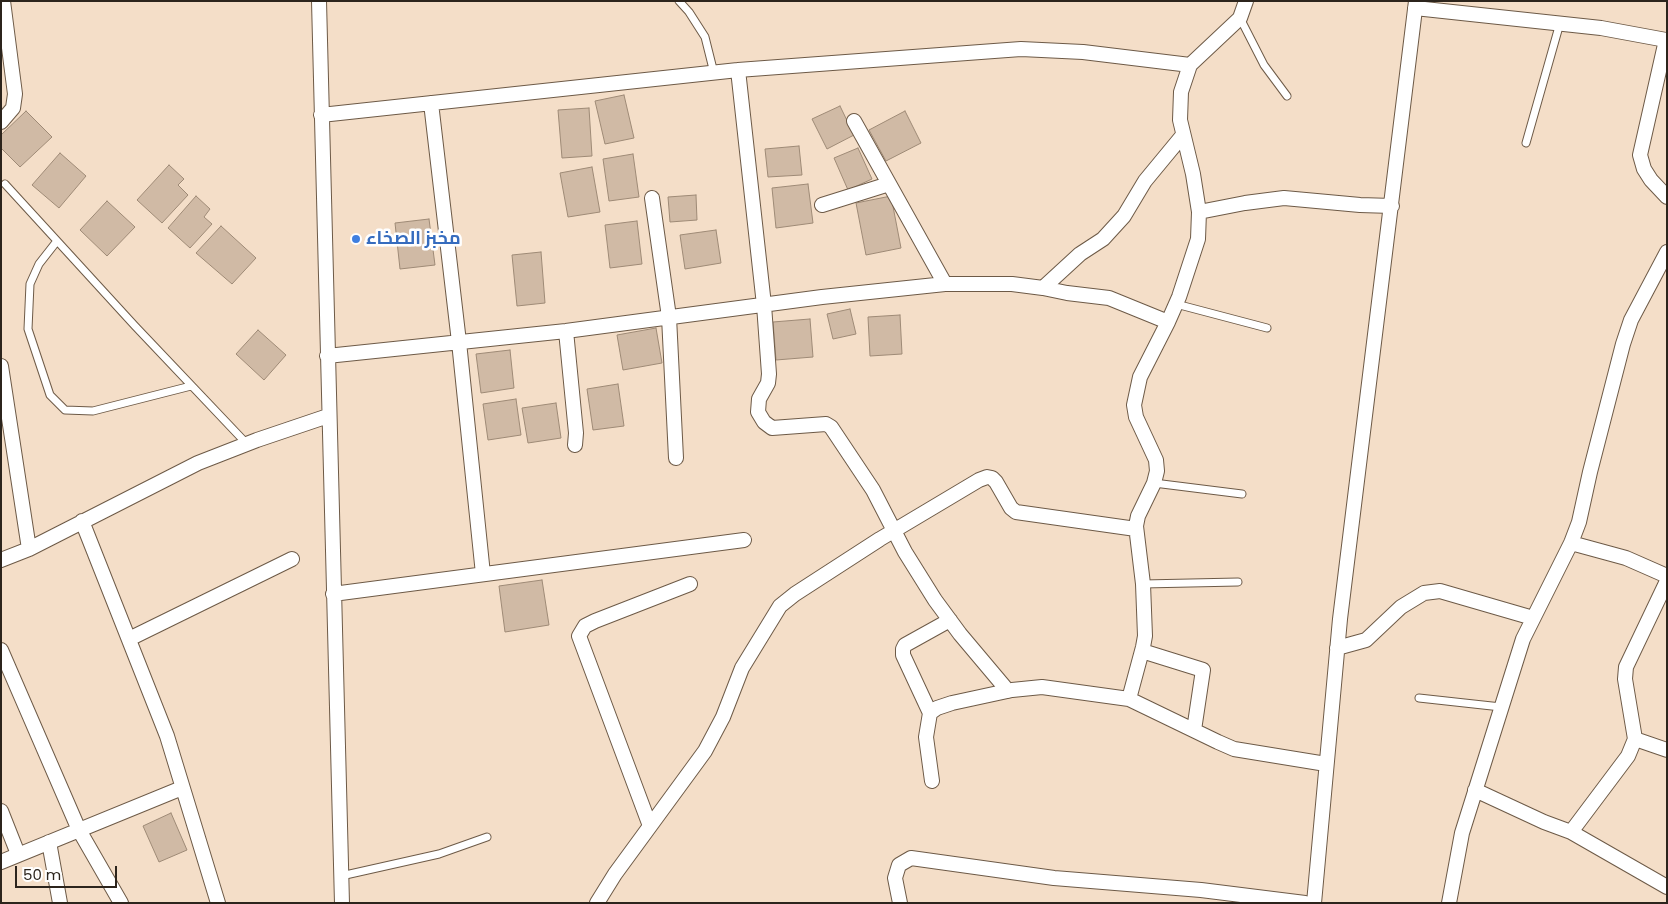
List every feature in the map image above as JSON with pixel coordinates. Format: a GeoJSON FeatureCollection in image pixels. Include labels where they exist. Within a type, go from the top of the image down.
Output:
{"type":"FeatureCollection","features":[{"type":"Feature","properties":{"kind":"street"},"geometry":{"type":"LineString","coordinates":[[1,122],[13,108],[15,94],[3,1]]}},
{"type":"Feature","properties":{"kind":"street"},"geometry":{"type":"LineString","coordinates":[[319,1],[328,416],[342,903]]}},
{"type":"Feature","properties":{"kind":"street"},"geometry":{"type":"LineString","coordinates":[[1130,699],[1145,636],[1143,584],[1136,529],[1138,516],[1154,483],[1157,471],[1156,460],[1136,417],[1134,405],[1140,377],[1179,297],[1198,239],[1199,212],[1193,174],[1180,120],[1181,92],[1190,65],[1240,18],[1246,1]]}},
{"type":"Feature","properties":{"kind":"street"},"geometry":{"type":"LineString","coordinates":[[1314,903],[1338,648],[1416,5],[1601,28],[1666,40],[1640,155],[1644,169],[1651,180],[1667,197]]}},
{"type":"Feature","properties":{"kind":"street"},"geometry":{"type":"LineString","coordinates":[[321,115],[738,70],[1021,49],[1082,52],[1190,65]]}},
{"type":"Feature","properties":{"kind":"street"},"geometry":{"type":"LineString","coordinates":[[738,70],[764,305],[769,374],[768,383],[760,399],[758,412],[764,422],[772,428],[826,424],[831,427],[873,490],[894,531],[935,600],[1008,691]]}},
{"type":"Feature","properties":{"kind":"street"},"geometry":{"type":"LineString","coordinates":[[431,103],[459,342],[483,574]]}},
{"type":"Feature","properties":{"kind":"street"},"geometry":{"type":"LineString","coordinates":[[854,121],[945,284]]}},
{"type":"Feature","properties":{"kind":"street"},"geometry":{"type":"LineString","coordinates":[[1043,288],[1080,254],[1103,239],[1124,216],[1145,181],[1184,134]]}},
{"type":"Feature","properties":{"kind":"street"},"geometry":{"type":"LineString","coordinates":[[822,205],[890,184]]}},
{"type":"Feature","properties":{"kind":"street"},"geometry":{"type":"LineString","coordinates":[[652,198],[669,317],[676,458]]}},
{"type":"Feature","properties":{"kind":"street"},"geometry":{"type":"LineString","coordinates":[[1199,212],[1284,198],[1392,206]]}},
{"type":"Feature","properties":{"kind":"street"},"geometry":{"type":"LineString","coordinates":[[1449,903],[1462,833],[1523,639],[1571,543],[1579,522],[1623,344],[1631,320],[1667,252]]}},
{"type":"Feature","properties":{"kind":"street"},"geometry":{"type":"LineString","coordinates":[[327,356],[566,331],[945,284],[1012,284],[1110,298],[1168,322]]}},
{"type":"Feature","properties":{"kind":"street"},"geometry":{"type":"LineString","coordinates":[[566,331],[576,432],[575,445]]}},
{"type":"Feature","properties":{"kind":"street"},"geometry":{"type":"LineString","coordinates":[[1,366],[29,549]]}},
{"type":"Feature","properties":{"kind":"street"},"geometry":{"type":"LineString","coordinates":[[1,560],[29,549],[198,463],[328,416]]}},
{"type":"Feature","properties":{"kind":"street"},"geometry":{"type":"LineString","coordinates":[[597,903],[615,874],[705,751],[722,717],[742,668],[780,606],[795,594],[894,531],[987,476],[996,482],[1016,512],[1136,529]]}},
{"type":"Feature","properties":{"kind":"street"},"geometry":{"type":"LineString","coordinates":[[82,521],[166,736],[218,903]]}},
{"type":"Feature","properties":{"kind":"street"},"geometry":{"type":"LineString","coordinates":[[333,594],[744,540]]}},
{"type":"Feature","properties":{"kind":"street"},"geometry":{"type":"LineString","coordinates":[[1571,543],[1626,558],[1667,576]]}},
{"type":"Feature","properties":{"kind":"street"},"geometry":{"type":"LineString","coordinates":[[128,639],[292,559]]}},
{"type":"Feature","properties":{"kind":"street"},"geometry":{"type":"LineString","coordinates":[[1571,832],[1628,756],[1634,739],[1625,679],[1626,668],[1667,580]]}},
{"type":"Feature","properties":{"kind":"street"},"geometry":{"type":"LineString","coordinates":[[650,826],[579,636],[585,626],[595,621],[690,584]]}},
{"type":"Feature","properties":{"kind":"street"},"geometry":{"type":"LineString","coordinates":[[1338,648],[1366,640],[1400,607],[1424,593],[1440,591],[1533,618]]}},
{"type":"Feature","properties":{"kind":"street"},"geometry":{"type":"LineString","coordinates":[[932,781],[926,737],[930,713],[903,649],[905,645],[950,620]]}},
{"type":"Feature","properties":{"kind":"street"},"geometry":{"type":"LineString","coordinates":[[1,650],[79,830],[121,903]]}},
{"type":"Feature","properties":{"kind":"street"},"geometry":{"type":"LineString","coordinates":[[1142,651],[1203,670],[1194,730]]}},
{"type":"Feature","properties":{"kind":"street"},"geometry":{"type":"LineString","coordinates":[[930,713],[937,708],[952,703],[1008,691],[1042,687],[1130,699],[1234,749],[1326,764]]}},
{"type":"Feature","properties":{"kind":"street"},"geometry":{"type":"LineString","coordinates":[[1634,739],[1667,750]]}},
{"type":"Feature","properties":{"kind":"street"},"geometry":{"type":"LineString","coordinates":[[1,862],[182,788]]}},
{"type":"Feature","properties":{"kind":"street"},"geometry":{"type":"LineString","coordinates":[[1475,790],[1544,822],[1571,832],[1667,887]]}},
{"type":"Feature","properties":{"kind":"street"},"geometry":{"type":"LineString","coordinates":[[1,811],[18,854]]}},
{"type":"Feature","properties":{"kind":"street"},"geometry":{"type":"LineString","coordinates":[[49,842],[60,903]]}},
{"type":"Feature","properties":{"kind":"street"},"geometry":{"type":"LineString","coordinates":[[900,903],[895,878],[899,864],[911,858],[1054,878],[1201,890],[1305,903]]}},
{"type":"Feature","properties":{"kind":"lane"},"geometry":{"type":"LineString","coordinates":[[679,1],[705,37],[714,73]]}},
{"type":"Feature","properties":{"kind":"lane"},"geometry":{"type":"LineString","coordinates":[[1240,18],[1264,65],[1287,96]]}},
{"type":"Feature","properties":{"kind":"lane"},"geometry":{"type":"LineString","coordinates":[[1526,143],[1560,23]]}},
{"type":"Feature","properties":{"kind":"lane"},"geometry":{"type":"LineString","coordinates":[[5,184],[247,444]]}},
{"type":"Feature","properties":{"kind":"lane"},"geometry":{"type":"LineString","coordinates":[[57,241],[38,264],[30,284],[28,329],[50,395],[65,410],[93,411],[191,386]]}},
{"type":"Feature","properties":{"kind":"lane"},"geometry":{"type":"LineString","coordinates":[[1175,304],[1267,328]]}},
{"type":"Feature","properties":{"kind":"lane"},"geometry":{"type":"LineString","coordinates":[[1154,483],[1242,494]]}},
{"type":"Feature","properties":{"kind":"lane"},"geometry":{"type":"LineString","coordinates":[[1143,584],[1238,582]]}},
{"type":"Feature","properties":{"kind":"lane"},"geometry":{"type":"LineString","coordinates":[[1419,698],[1501,707]]}},
{"type":"Feature","properties":{"kind":"lane"},"geometry":{"type":"LineString","coordinates":[[341,876],[439,854],[487,837]]}},
{"type":"Feature","properties":{"kind":"building"},"geometry":{"type":"Polygon","coordinates":[[[624,95],[634,138],[605,144],[595,101],[624,95]]]}},
{"type":"Feature","properties":{"kind":"building"},"geometry":{"type":"Polygon","coordinates":[[[840,106],[854,135],[827,149],[812,119],[840,106]]]}},
{"type":"Feature","properties":{"kind":"building"},"geometry":{"type":"Polygon","coordinates":[[[589,108],[592,156],[562,158],[558,110],[589,108]]]}},
{"type":"Feature","properties":{"kind":"building"},"geometry":{"type":"Polygon","coordinates":[[[26,111],[52,137],[20,167],[1,148],[1,135],[26,111]]]}},
{"type":"Feature","properties":{"kind":"building"},"geometry":{"type":"Polygon","coordinates":[[[905,111],[921,143],[886,161],[869,130],[905,111]]]}},
{"type":"Feature","properties":{"kind":"building"},"geometry":{"type":"Polygon","coordinates":[[[799,146],[802,175],[768,177],[765,149],[799,146]]]}},
{"type":"Feature","properties":{"kind":"building"},"geometry":{"type":"Polygon","coordinates":[[[858,148],[872,179],[848,190],[834,158],[858,148]]]}},
{"type":"Feature","properties":{"kind":"building"},"geometry":{"type":"Polygon","coordinates":[[[60,153],[86,176],[59,208],[32,185],[60,153]]]}},
{"type":"Feature","properties":{"kind":"building"},"geometry":{"type":"Polygon","coordinates":[[[633,154],[639,197],[609,201],[603,159],[633,154]]]}},
{"type":"Feature","properties":{"kind":"building"},"geometry":{"type":"Polygon","coordinates":[[[169,165],[184,179],[178,185],[188,195],[162,223],[137,200],[169,165]]]}},
{"type":"Feature","properties":{"kind":"building"},"geometry":{"type":"Polygon","coordinates":[[[592,167],[600,212],[568,217],[560,173],[592,167]]]}},
{"type":"Feature","properties":{"kind":"building"},"geometry":{"type":"Polygon","coordinates":[[[808,184],[813,223],[776,228],[772,188],[808,184]]]}},
{"type":"Feature","properties":{"kind":"building"},"geometry":{"type":"Polygon","coordinates":[[[696,195],[697,220],[670,222],[668,197],[696,195]]]}},
{"type":"Feature","properties":{"kind":"building"},"geometry":{"type":"Polygon","coordinates":[[[196,196],[210,209],[204,217],[212,224],[190,248],[168,228],[196,196]]]}},
{"type":"Feature","properties":{"kind":"building"},"geometry":{"type":"Polygon","coordinates":[[[891,196],[901,248],[866,255],[856,203],[891,196]]]}},
{"type":"Feature","properties":{"kind":"building"},"geometry":{"type":"Polygon","coordinates":[[[107,201],[135,227],[107,256],[80,230],[107,201]]]}},
{"type":"Feature","properties":{"kind":"building"},"geometry":{"type":"Polygon","coordinates":[[[429,219],[435,265],[400,269],[395,223],[429,219]]]}},
{"type":"Feature","properties":{"kind":"building"},"geometry":{"type":"Polygon","coordinates":[[[637,221],[642,264],[610,268],[605,225],[637,221]]]}},
{"type":"Feature","properties":{"kind":"building"},"geometry":{"type":"Polygon","coordinates":[[[221,226],[256,258],[232,284],[196,253],[221,226]]]}},
{"type":"Feature","properties":{"kind":"building"},"geometry":{"type":"Polygon","coordinates":[[[716,230],[721,263],[685,269],[680,235],[716,230]]]}},
{"type":"Feature","properties":{"kind":"building"},"geometry":{"type":"Polygon","coordinates":[[[541,252],[545,303],[517,306],[512,255],[541,252]]]}},
{"type":"Feature","properties":{"kind":"building"},"geometry":{"type":"Polygon","coordinates":[[[850,309],[856,334],[833,339],[827,314],[850,309]]]}},
{"type":"Feature","properties":{"kind":"building"},"geometry":{"type":"Polygon","coordinates":[[[900,315],[902,354],[870,356],[868,317],[900,315]]]}},
{"type":"Feature","properties":{"kind":"building"},"geometry":{"type":"Polygon","coordinates":[[[810,319],[813,357],[776,360],[773,322],[810,319]]]}},
{"type":"Feature","properties":{"kind":"building"},"geometry":{"type":"Polygon","coordinates":[[[656,328],[662,363],[623,370],[617,335],[656,328]]]}},
{"type":"Feature","properties":{"kind":"building"},"geometry":{"type":"Polygon","coordinates":[[[258,330],[286,355],[264,380],[236,354],[258,330]]]}},
{"type":"Feature","properties":{"kind":"building"},"geometry":{"type":"Polygon","coordinates":[[[510,350],[514,388],[481,393],[476,354],[510,350]]]}},
{"type":"Feature","properties":{"kind":"building"},"geometry":{"type":"Polygon","coordinates":[[[618,384],[624,426],[593,430],[587,389],[618,384]]]}},
{"type":"Feature","properties":{"kind":"building"},"geometry":{"type":"Polygon","coordinates":[[[516,399],[521,435],[488,440],[483,404],[516,399]]]}},
{"type":"Feature","properties":{"kind":"building"},"geometry":{"type":"Polygon","coordinates":[[[556,403],[561,438],[528,443],[522,408],[556,403]]]}},
{"type":"Feature","properties":{"kind":"building"},"geometry":{"type":"Polygon","coordinates":[[[542,580],[549,625],[505,632],[499,586],[542,580]]]}},
{"type":"Feature","properties":{"kind":"building"},"geometry":{"type":"Polygon","coordinates":[[[171,813],[187,850],[159,862],[143,826],[171,813]]]}},
{"type":"Feature","properties":{"kind":"place","name":"مخبز الصخاء"},"geometry":{"type":"Point","coordinates":[356,239]}}]}
